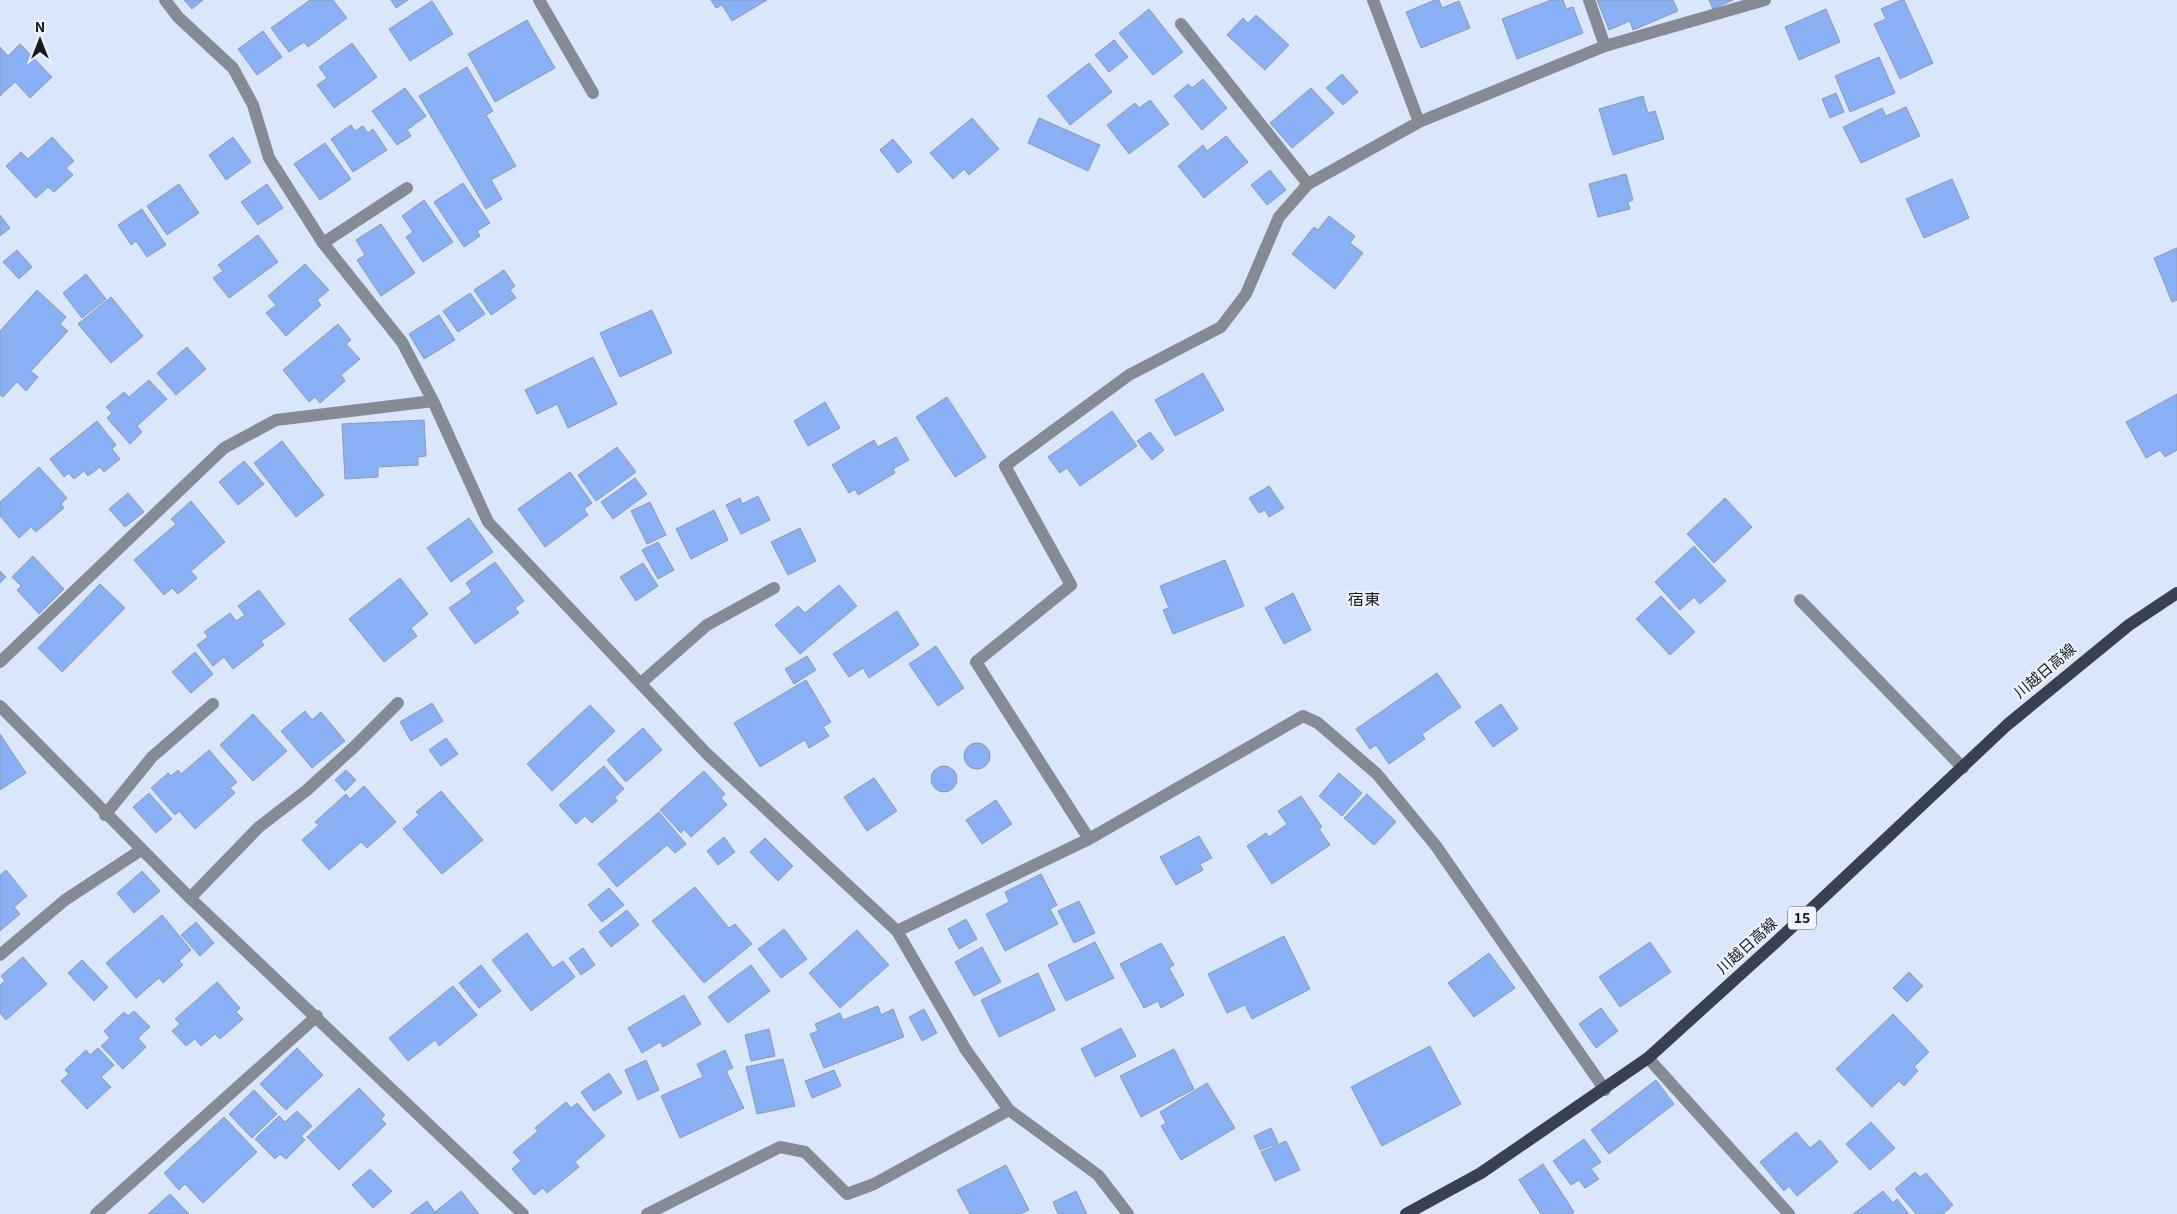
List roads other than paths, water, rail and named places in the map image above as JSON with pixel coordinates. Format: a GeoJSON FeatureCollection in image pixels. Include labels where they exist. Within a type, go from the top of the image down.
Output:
{"type":"FeatureCollection","features":[{"type":"Feature","properties":{"kind":"main road","name":"川越日高線"},"geometry":{"type":"LineString","coordinates":[[1406,1214],[1481,1173],[1605,1090],[1648,1058],[1963,768],[2007,725],[2129,625],[2177,593]]}},
{"type":"Feature","properties":{"kind":"street"},"geometry":{"type":"LineString","coordinates":[[165,0],[178,17],[233,68],[253,105],[269,158],[323,243],[402,342],[433,401],[488,522],[707,754],[897,930],[966,1050],[1009,1110],[1098,1175],[1128,1214]]}},
{"type":"Feature","properties":{"kind":"street"},"geometry":{"type":"LineString","coordinates":[[539,0],[593,93]]}},
{"type":"Feature","properties":{"kind":"street"},"geometry":{"type":"LineString","coordinates":[[1373,0],[1419,122]]}},
{"type":"Feature","properties":{"kind":"street"},"geometry":{"type":"LineString","coordinates":[[1589,0],[1605,46]]}},
{"type":"Feature","properties":{"kind":"street"},"geometry":{"type":"LineString","coordinates":[[1089,839],[976,662],[1071,585],[1004,466],[1129,376],[1221,327],[1246,294],[1279,217],[1308,184],[1419,122],[1605,46],[1765,0]]}},
{"type":"Feature","properties":{"kind":"street"},"geometry":{"type":"LineString","coordinates":[[1181,24],[1308,184]]}},
{"type":"Feature","properties":{"kind":"street"},"geometry":{"type":"LineString","coordinates":[[323,243],[407,188]]}},
{"type":"Feature","properties":{"kind":"street"},"geometry":{"type":"LineString","coordinates":[[0,662],[224,448],[276,420],[433,401]]}},
{"type":"Feature","properties":{"kind":"street"},"geometry":{"type":"LineString","coordinates":[[641,683],[707,625],[774,588]]}},
{"type":"Feature","properties":{"kind":"street"},"geometry":{"type":"LineString","coordinates":[[1800,600],[1963,768]]}},
{"type":"Feature","properties":{"kind":"street"},"geometry":{"type":"LineString","coordinates":[[190,898],[259,827],[334,766],[398,703]]}},
{"type":"Feature","properties":{"kind":"street"},"geometry":{"type":"LineString","coordinates":[[106,815],[152,757],[214,704]]}},
{"type":"Feature","properties":{"kind":"street"},"geometry":{"type":"LineString","coordinates":[[0,706],[190,898],[317,1016],[523,1214]]}},
{"type":"Feature","properties":{"kind":"street"},"geometry":{"type":"LineString","coordinates":[[897,930],[1089,839],[1303,716],[1318,722],[1377,774],[1436,846],[1605,1090]]}},
{"type":"Feature","properties":{"kind":"street"},"geometry":{"type":"LineString","coordinates":[[0,955],[65,900],[141,850]]}},
{"type":"Feature","properties":{"kind":"street"},"geometry":{"type":"LineString","coordinates":[[96,1214],[317,1016]]}},
{"type":"Feature","properties":{"kind":"street"},"geometry":{"type":"LineString","coordinates":[[1648,1058],[1789,1214]]}},
{"type":"Feature","properties":{"kind":"street"},"geometry":{"type":"LineString","coordinates":[[647,1214],[780,1147],[805,1152],[847,1194],[874,1184],[1009,1110]]}},
{"type":"Feature","properties":{"kind":"district","name":"宿東"},"geometry":{"type":"Point","coordinates":[1364,599]}}]}
